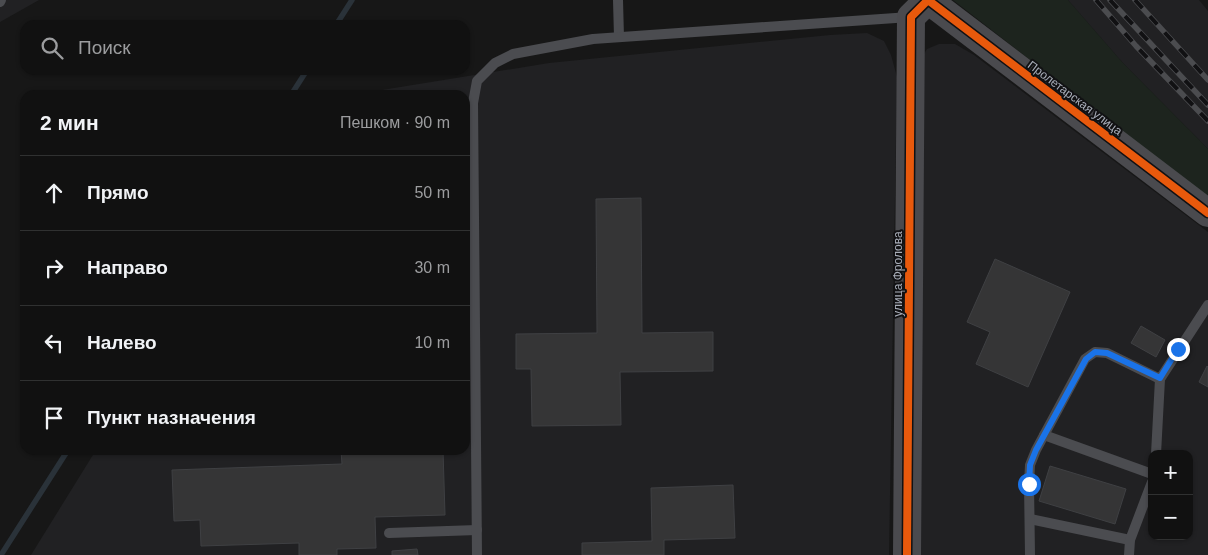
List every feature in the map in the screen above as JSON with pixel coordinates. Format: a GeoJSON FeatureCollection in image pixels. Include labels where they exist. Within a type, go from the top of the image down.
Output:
{"type":"FeatureCollection","features":[{"type":"Feature","properties":{"kind":"street","name":"Пролетарская улица"},"geometry":{"type":"LineString","coordinates":[[922,6],[1208,213]]}},
{"type":"Feature","properties":{"kind":"street","name":"улица Фролова"},"geometry":{"type":"LineString","coordinates":[[907,555],[922,6]]}},
{"type":"Feature","properties":{"kind":"lane"},"geometry":{"type":"LineString","coordinates":[[618,0],[620,37]]}},
{"type":"Feature","properties":{"kind":"lane"},"geometry":{"type":"LineString","coordinates":[[477,555],[470,398],[473,103],[478,81],[495,63],[513,54],[593,38],[620,37],[922,6]]}},
{"type":"Feature","properties":{"kind":"lane"},"geometry":{"type":"LineString","coordinates":[[1156,450],[1160,378],[1208,305]]}},
{"type":"Feature","properties":{"kind":"lane"},"geometry":{"type":"LineString","coordinates":[[1030,555],[1030,465],[1044,435],[1086,359],[1095,352],[1107,353],[1160,378]]}},
{"type":"Feature","properties":{"kind":"lane"},"geometry":{"type":"LineString","coordinates":[[1044,435],[1148,473]]}},
{"type":"Feature","properties":{"kind":"lane"},"geometry":{"type":"LineString","coordinates":[[1129,555],[1130,540],[1148,493]]}},
{"type":"Feature","properties":{"kind":"lane"},"geometry":{"type":"LineString","coordinates":[[1030,519],[1130,540]]}},
{"type":"Feature","properties":{"kind":"lane"},"geometry":{"type":"LineString","coordinates":[[389,534],[476,530]]}},
{"type":"Feature","properties":{"kind":"shaded area"},"geometry":{"type":"Polygon","coordinates":[[[0,0],[39,0],[0,22],[0,0]]]}},
{"type":"Feature","properties":{"kind":"shaded area"},"geometry":{"type":"Polygon","coordinates":[[[953,0],[1068,0],[1122,62],[1208,149],[1208,198],[953,0]]]}},
{"type":"Feature","properties":{"kind":"shaded area"},"geometry":{"type":"Polygon","coordinates":[[[1068,0],[1199,0],[1208,11],[1208,149],[1122,62],[1068,0]]]}},
{"type":"Feature","properties":{"kind":"shaded area"},"geometry":{"type":"Polygon","coordinates":[[[867,33],[884,41],[891,55],[897,77],[889,555],[31,555],[93,455],[470,455],[470,90],[382,90],[549,63],[867,33]]]}},
{"type":"Feature","properties":{"kind":"shaded area"},"geometry":{"type":"Polygon","coordinates":[[[939,44],[955,44],[974,55],[1208,232],[1208,555],[915,555],[919,63],[927,49],[939,44]]]}},
{"type":"Feature","properties":{"kind":"building"},"geometry":{"type":"Polygon","coordinates":[[[641,198],[642,333],[713,332],[713,371],[620,372],[621,425],[532,426],[531,369],[516,369],[516,334],[597,333],[596,199],[641,198]]]}},
{"type":"Feature","properties":{"kind":"building"},"geometry":{"type":"Polygon","coordinates":[[[995,259],[1070,292],[1028,387],[976,364],[990,332],[967,322],[995,259]]]}},
{"type":"Feature","properties":{"kind":"building"},"geometry":{"type":"Polygon","coordinates":[[[1141,326],[1165,340],[1156,357],[1131,343],[1141,326]]]}},
{"type":"Feature","properties":{"kind":"building"},"geometry":{"type":"Polygon","coordinates":[[[1208,367],[1208,387],[1199,382],[1208,367]]]}},
{"type":"Feature","properties":{"kind":"building"},"geometry":{"type":"Polygon","coordinates":[[[341,455],[443,455],[445,515],[375,517],[376,548],[337,549],[337,555],[299,555],[299,543],[201,546],[200,520],[174,521],[172,470],[342,464],[341,455]]]}},
{"type":"Feature","properties":{"kind":"building"},"geometry":{"type":"Polygon","coordinates":[[[1050,466],[1126,489],[1115,524],[1039,501],[1050,466]]]}},
{"type":"Feature","properties":{"kind":"building"},"geometry":{"type":"Polygon","coordinates":[[[733,485],[735,538],[664,540],[664,555],[582,555],[582,543],[652,541],[651,488],[733,485]]]}},
{"type":"Feature","properties":{"kind":"building"},"geometry":{"type":"Polygon","coordinates":[[[417,549],[418,555],[392,555],[392,551],[417,549]]]}},
{"type":"Feature","properties":{"kind":"waterway"},"geometry":{"type":"LineString","coordinates":[[339,20],[352,0]]}},
{"type":"Feature","properties":{"kind":"waterway"},"geometry":{"type":"LineString","coordinates":[[294,90],[304,75]]}},
{"type":"Feature","properties":{"kind":"waterway"},"geometry":{"type":"LineString","coordinates":[[1,555],[65,455]]}},
{"type":"Feature","properties":{"kind":"railway"},"geometry":{"type":"LineString","coordinates":[[1096,0],[1136,46],[1208,121]]}},
{"type":"Feature","properties":{"kind":"railway"},"geometry":{"type":"LineString","coordinates":[[1110,0],[1208,105]]}},
{"type":"Feature","properties":{"kind":"railway"},"geometry":{"type":"LineString","coordinates":[[1135,0],[1208,80]]}},
{"type":"Feature","properties":{"kind":"cycle path"},"geometry":{"type":"LineString","coordinates":[[928,0],[1208,213]]}},
{"type":"Feature","properties":{"kind":"cycle path"},"geometry":{"type":"LineString","coordinates":[[907,555],[911,17],[928,0]]}},
{"type":"Feature","properties":{"kind":"route"},"geometry":{"type":"LineString","coordinates":[[1029,484],[1030,465],[1036,450],[1086,359],[1095,352],[1107,353],[1160,378],[1178,349]]}}]}
